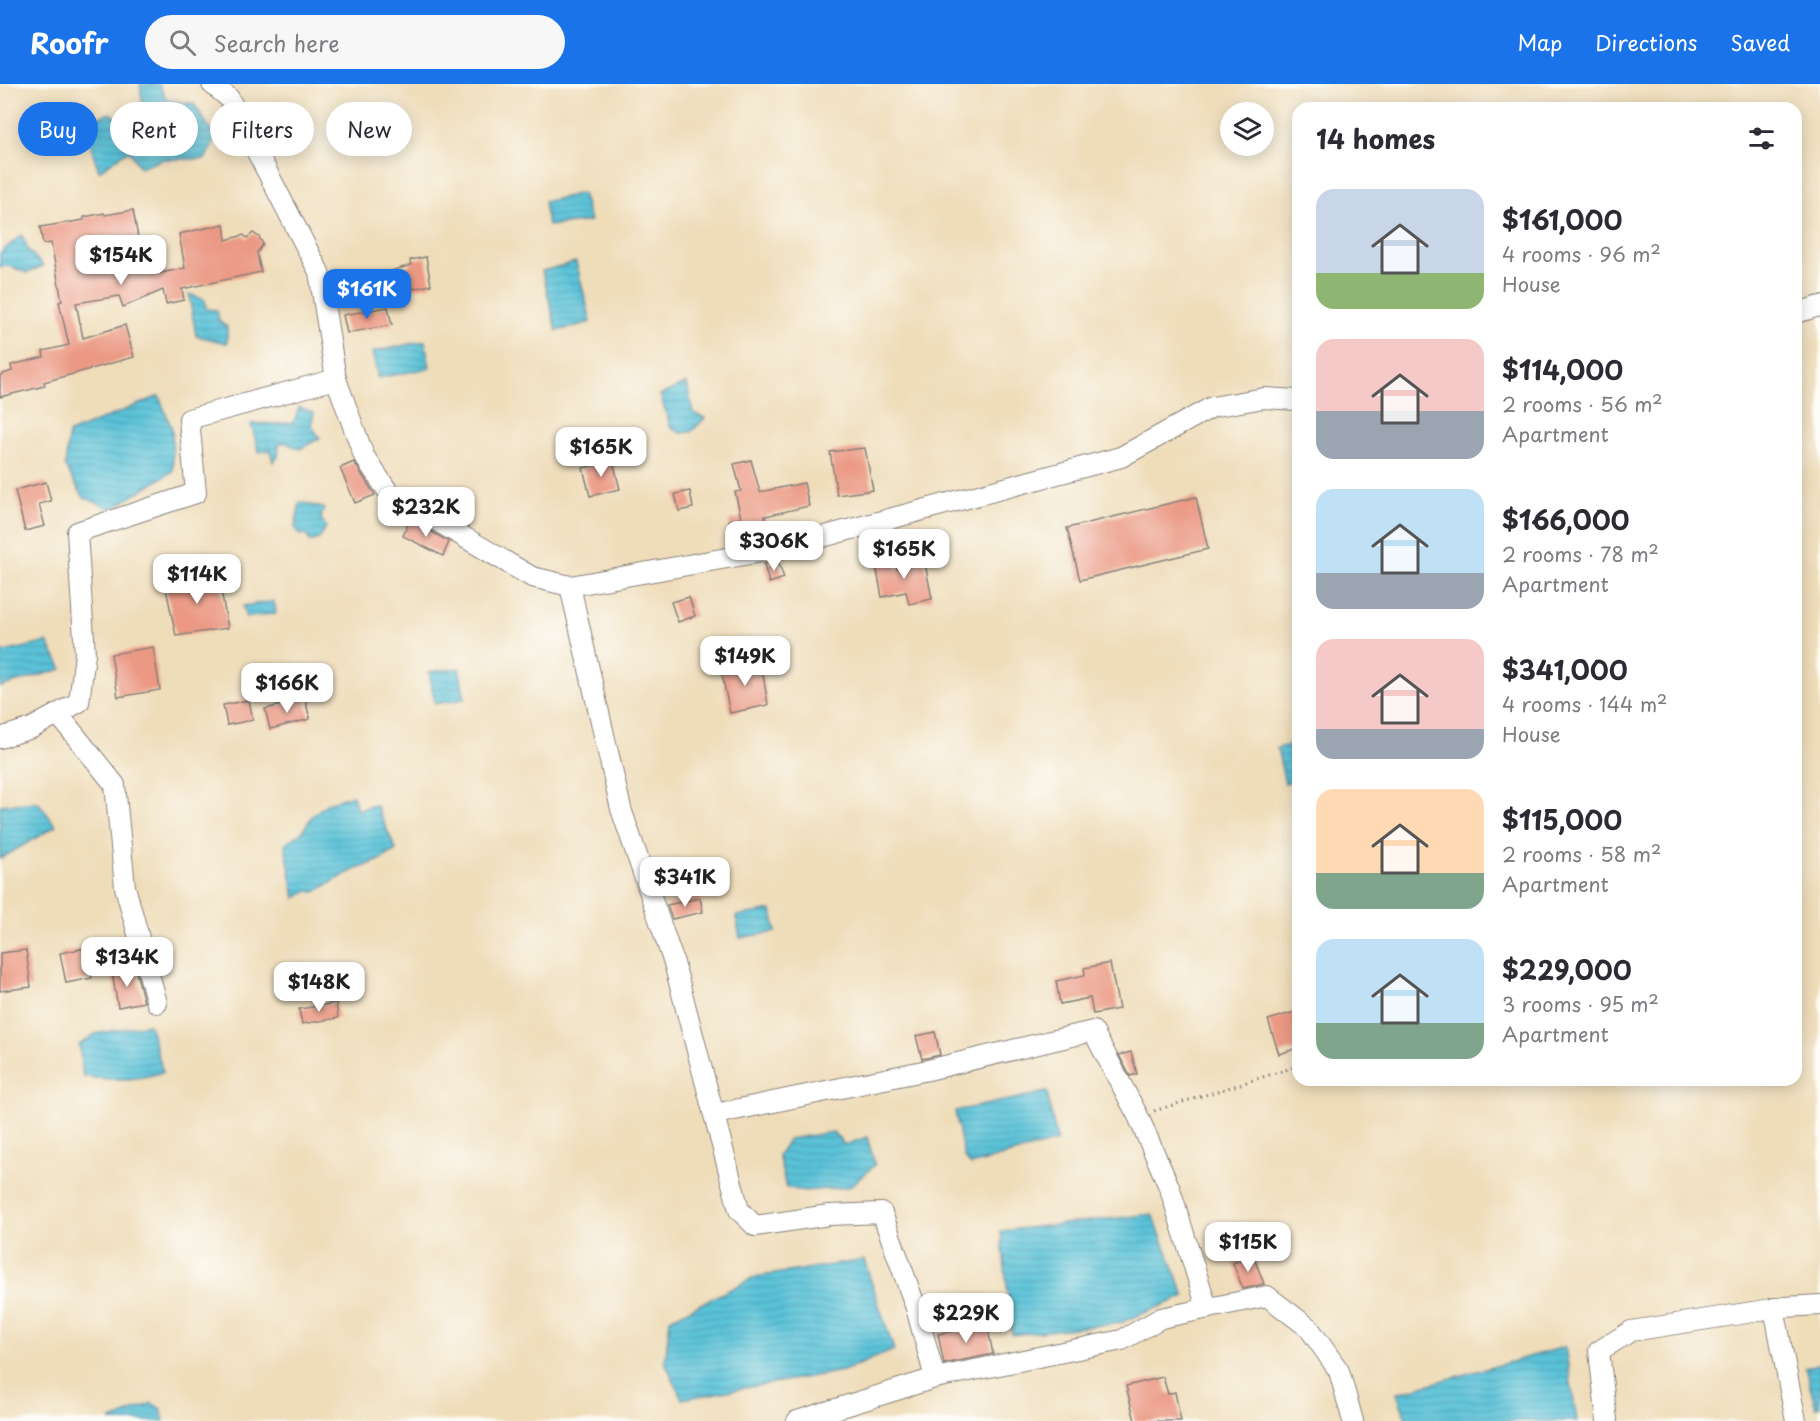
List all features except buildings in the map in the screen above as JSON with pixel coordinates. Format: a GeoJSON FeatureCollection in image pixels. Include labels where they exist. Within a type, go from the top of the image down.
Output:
{"type":"FeatureCollection","features":[{"type":"Feature","properties":{"kind":"street"},"geometry":{"type":"LineString","coordinates":[[212,84],[229,98],[319,272],[336,379],[364,456],[389,494],[532,577],[570,586],[777,549],[1120,457],[1212,407],[1264,398],[1292,400]]}},
{"type":"Feature","properties":{"kind":"street"},"geometry":{"type":"LineString","coordinates":[[1802,311],[1820,306]]}},
{"type":"Feature","properties":{"kind":"street"},"geometry":{"type":"LineString","coordinates":[[0,738],[32,728],[79,702],[86,654],[76,532],[196,493],[189,419],[336,379]]}},
{"type":"Feature","properties":{"kind":"street"},"geometry":{"type":"LineString","coordinates":[[570,586],[621,809],[674,963],[739,1210],[755,1226],[829,1215],[882,1213],[916,1308],[935,1378]]}},
{"type":"Feature","properties":{"kind":"street"},"geometry":{"type":"LineString","coordinates":[[58,714],[115,785],[125,887],[157,1003]]}},
{"type":"Feature","properties":{"kind":"street"},"geometry":{"type":"LineString","coordinates":[[715,1114],[928,1070],[1093,1031],[1138,1116],[1170,1189],[1207,1308]]}},
{"type":"Feature","properties":{"kind":"street"},"geometry":{"type":"LineString","coordinates":[[797,1421],[935,1378],[1122,1340],[1161,1318],[1267,1296],[1309,1328],[1339,1371],[1353,1421]]}},
{"type":"Feature","properties":{"kind":"street"},"geometry":{"type":"LineString","coordinates":[[1607,1421],[1599,1351],[1630,1331],[1774,1308],[1820,1305]]}},
{"type":"Feature","properties":{"kind":"street"},"geometry":{"type":"LineString","coordinates":[[1774,1308],[1796,1421]]}},
{"type":"Feature","properties":{"kind":"path"},"geometry":{"type":"LineString","coordinates":[[1138,1116],[1292,1068]]}},
{"type":"Feature","properties":{"kind":"water"},"geometry":{"type":"Polygon","coordinates":[[[140,84],[159,84],[167,100],[180,102],[142,102],[140,84]]]}},
{"type":"Feature","properties":{"kind":"water"},"geometry":{"type":"Polygon","coordinates":[[[198,110],[210,129],[210,149],[205,159],[163,159],[140,168],[133,156],[198,156],[198,110]]]}},
{"type":"Feature","properties":{"kind":"water"},"geometry":{"type":"Polygon","coordinates":[[[110,113],[110,156],[120,156],[99,171],[94,156],[98,156],[98,117],[110,113]]]}},
{"type":"Feature","properties":{"kind":"water"},"geometry":{"type":"Polygon","coordinates":[[[582,193],[590,221],[548,226],[544,202],[582,193]]]}},
{"type":"Feature","properties":{"kind":"water"},"geometry":{"type":"Polygon","coordinates":[[[22,235],[28,250],[43,266],[27,273],[9,266],[0,267],[0,253],[22,235]]]}},
{"type":"Feature","properties":{"kind":"water"},"geometry":{"type":"Polygon","coordinates":[[[576,262],[591,322],[557,331],[542,271],[576,262]]]}},
{"type":"Feature","properties":{"kind":"water"},"geometry":{"type":"Polygon","coordinates":[[[189,294],[205,300],[206,309],[217,310],[219,321],[227,327],[227,343],[196,336],[189,294]]]}},
{"type":"Feature","properties":{"kind":"water"},"geometry":{"type":"Polygon","coordinates":[[[425,341],[430,368],[378,378],[372,352],[425,341]]]}},
{"type":"Feature","properties":{"kind":"water"},"geometry":{"type":"Polygon","coordinates":[[[687,383],[693,413],[705,418],[691,432],[681,433],[671,428],[660,395],[687,383]]]}},
{"type":"Feature","properties":{"kind":"water"},"geometry":{"type":"Polygon","coordinates":[[[159,396],[172,429],[173,471],[112,509],[83,497],[65,466],[69,433],[159,396]]]}},
{"type":"Feature","properties":{"kind":"water"},"geometry":{"type":"Polygon","coordinates":[[[299,407],[314,413],[311,425],[320,438],[300,449],[284,442],[279,444],[278,457],[273,462],[270,450],[259,452],[251,424],[294,422],[299,407]]]}},
{"type":"Feature","properties":{"kind":"water"},"geometry":{"type":"Polygon","coordinates":[[[300,502],[324,508],[321,518],[326,527],[319,539],[310,542],[306,534],[300,535],[295,527],[300,502]]]}},
{"type":"Feature","properties":{"kind":"water"},"geometry":{"type":"Polygon","coordinates":[[[274,601],[276,613],[246,618],[243,606],[274,601]]]}},
{"type":"Feature","properties":{"kind":"water"},"geometry":{"type":"Polygon","coordinates":[[[47,642],[62,669],[0,687],[0,653],[47,642]]]}},
{"type":"Feature","properties":{"kind":"water"},"geometry":{"type":"Polygon","coordinates":[[[459,668],[465,699],[435,704],[429,672],[459,668]]]}},
{"type":"Feature","properties":{"kind":"water"},"geometry":{"type":"Polygon","coordinates":[[[1292,744],[1292,781],[1285,783],[1277,748],[1292,744]]]}},
{"type":"Feature","properties":{"kind":"water"},"geometry":{"type":"Polygon","coordinates":[[[353,795],[357,810],[376,805],[396,850],[315,892],[308,891],[295,898],[285,844],[302,832],[313,815],[328,803],[353,795]]]}},
{"type":"Feature","properties":{"kind":"water"},"geometry":{"type":"Polygon","coordinates":[[[38,802],[56,826],[0,859],[0,805],[38,802]]]}},
{"type":"Feature","properties":{"kind":"water"},"geometry":{"type":"Polygon","coordinates":[[[772,910],[776,932],[740,938],[736,916],[772,910]]]}},
{"type":"Feature","properties":{"kind":"water"},"geometry":{"type":"Polygon","coordinates":[[[149,1024],[163,1072],[123,1079],[83,1076],[79,1045],[95,1034],[149,1024]]]}},
{"type":"Feature","properties":{"kind":"water"},"geometry":{"type":"Polygon","coordinates":[[[1047,1092],[1057,1141],[971,1165],[964,1157],[955,1111],[1047,1092]]]}},
{"type":"Feature","properties":{"kind":"water"},"geometry":{"type":"Polygon","coordinates":[[[833,1132],[845,1145],[867,1137],[875,1165],[849,1187],[803,1191],[786,1187],[778,1155],[789,1139],[833,1132]]]}},
{"type":"Feature","properties":{"kind":"water"},"geometry":{"type":"Polygon","coordinates":[[[1152,1214],[1185,1296],[1120,1323],[1012,1335],[1001,1231],[1152,1214]]]}},
{"type":"Feature","properties":{"kind":"water"},"geometry":{"type":"Polygon","coordinates":[[[864,1260],[894,1350],[843,1371],[682,1399],[665,1362],[670,1319],[755,1277],[864,1260]]]}},
{"type":"Feature","properties":{"kind":"water"},"geometry":{"type":"Polygon","coordinates":[[[1565,1347],[1577,1421],[1407,1421],[1397,1393],[1565,1347]]]}},
{"type":"Feature","properties":{"kind":"water"},"geometry":{"type":"Polygon","coordinates":[[[1820,1363],[1820,1406],[1816,1407],[1805,1368],[1820,1363]]]}},
{"type":"Feature","properties":{"kind":"water"},"geometry":{"type":"Polygon","coordinates":[[[152,1403],[161,1409],[164,1421],[110,1421],[152,1403]]]}}]}
